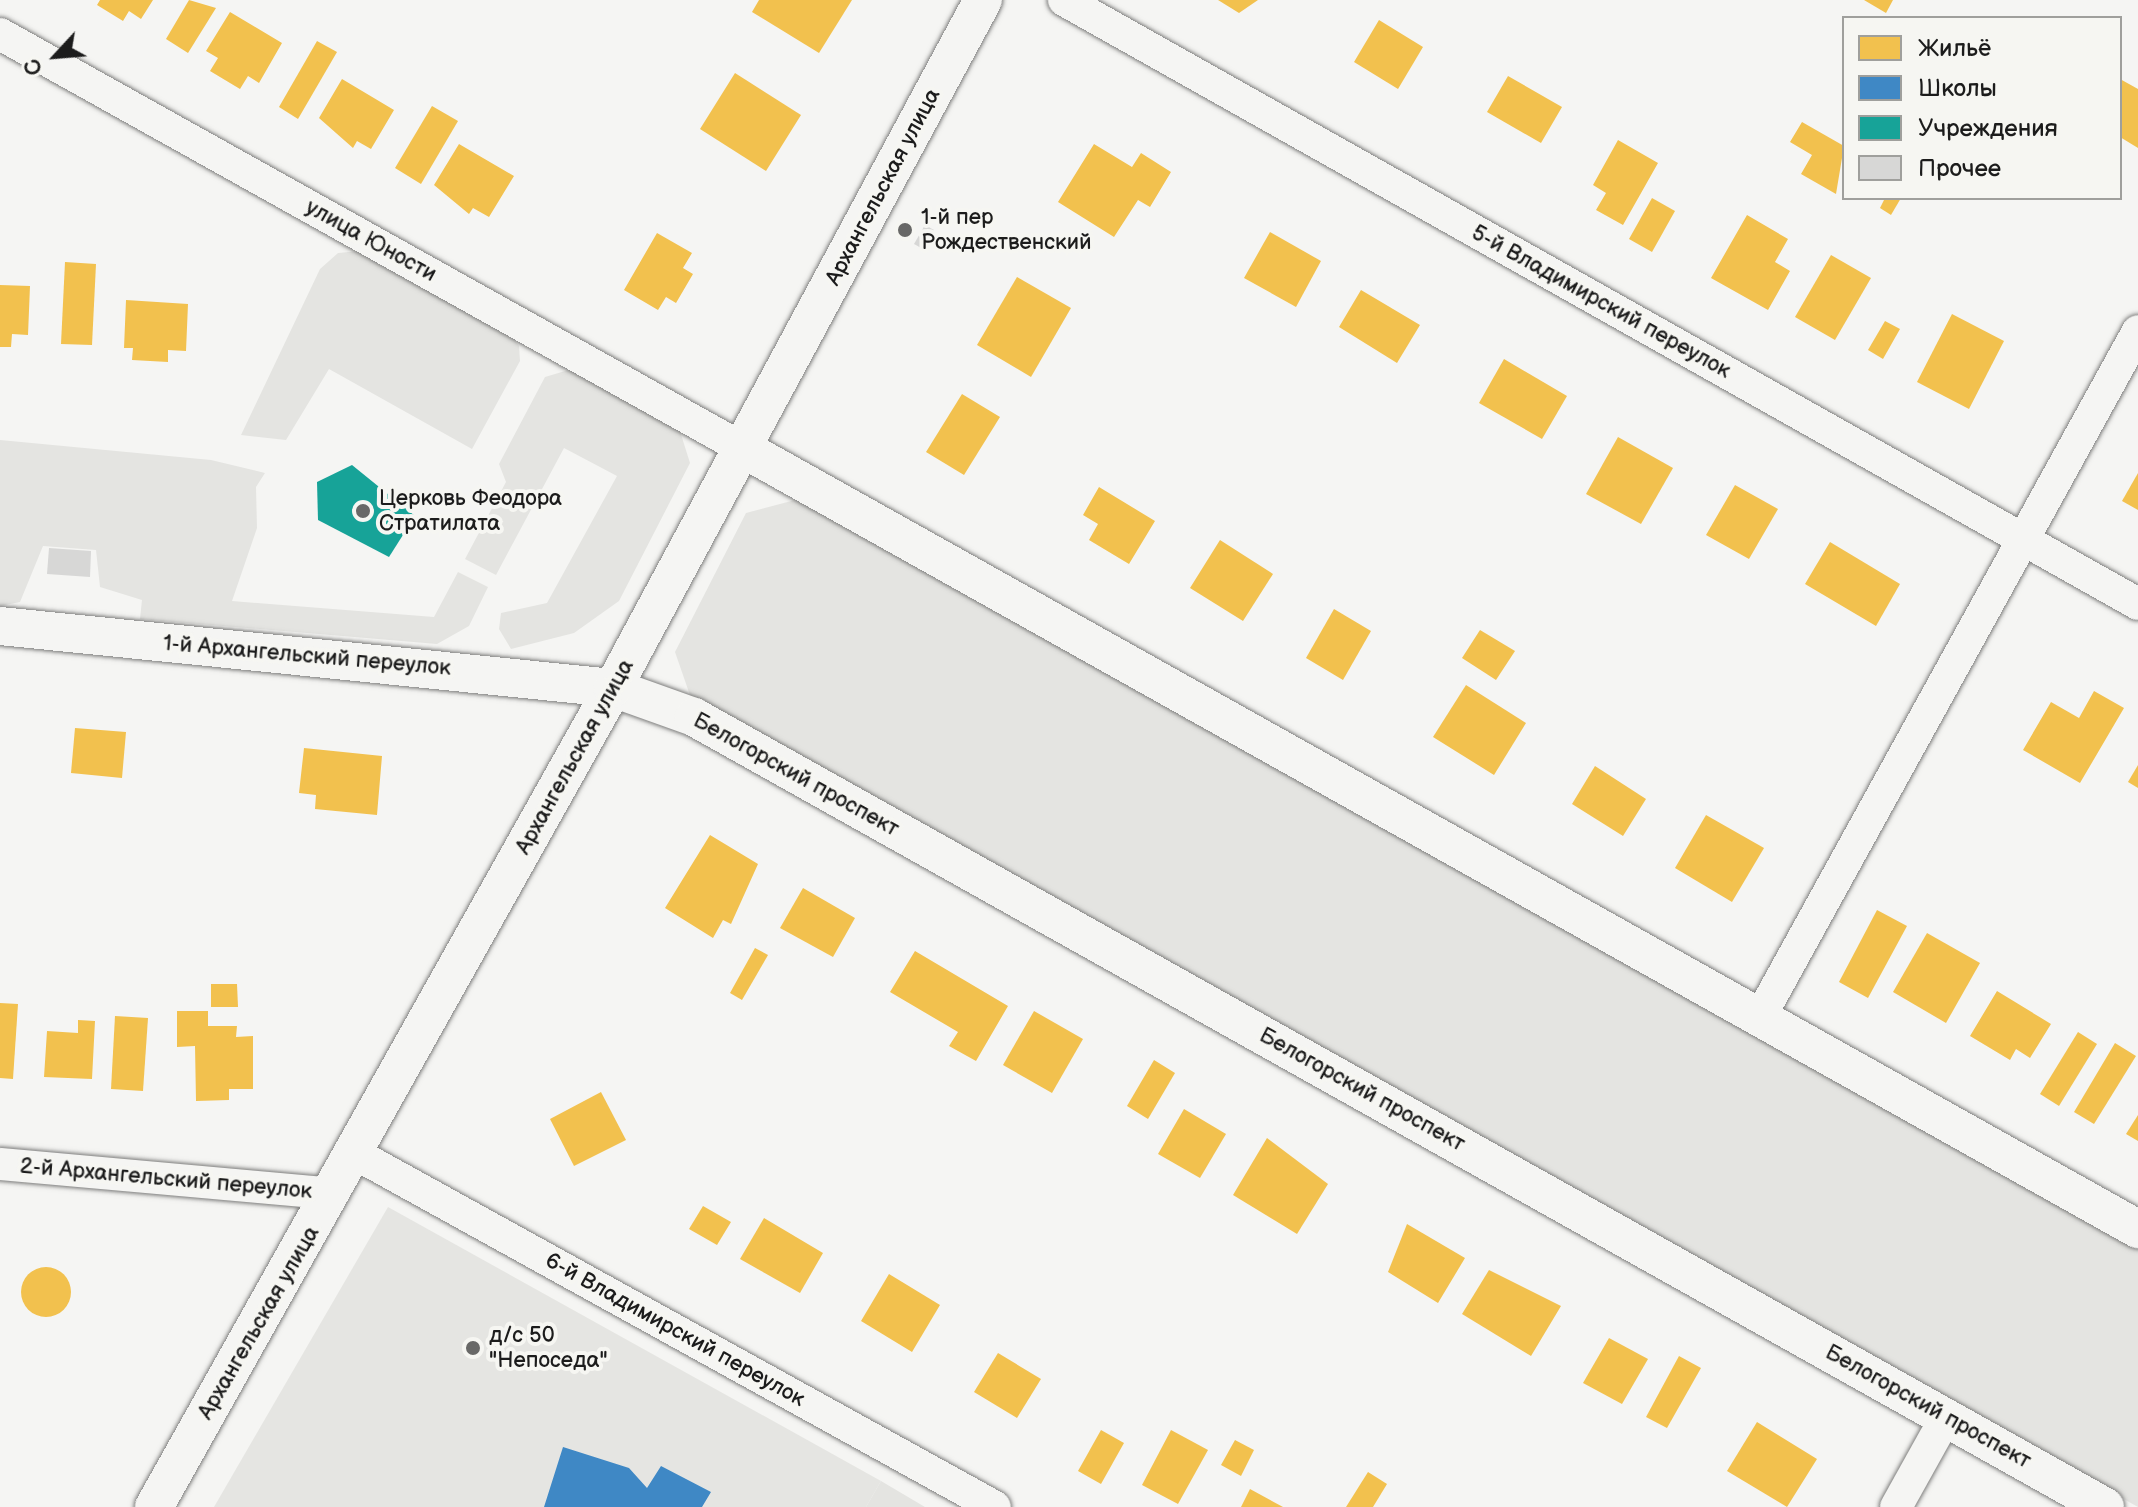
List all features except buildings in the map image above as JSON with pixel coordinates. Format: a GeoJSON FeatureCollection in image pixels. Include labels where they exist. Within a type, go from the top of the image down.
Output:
{"type":"FeatureCollection","features":[{"type":"Feature","properties":{"kind":"street","name":"Архангельская улица"},"geometry":{"type":"LineString","coordinates":[[154,1507],[333,1194],[613,688],[983,0]]}},
{"type":"Feature","properties":{"kind":"street","name":"5-й Владимирский переулок"},"geometry":{"type":"LineString","coordinates":[[1064,0],[2138,604]]}},
{"type":"Feature","properties":{"kind":"street","name":"улица Юности"},"geometry":{"type":"LineString","coordinates":[[0,34],[742,448]]}},
{"type":"Feature","properties":{"kind":"street"},"geometry":{"type":"LineString","coordinates":[[1760,1017],[2138,331]]}},
{"type":"Feature","properties":{"kind":"street"},"geometry":{"type":"LineString","coordinates":[[742,448],[2138,1229]]}},
{"type":"Feature","properties":{"kind":"street","name":"1-й Архангельский переулок"},"geometry":{"type":"LineString","coordinates":[[0,626],[613,688]]}},
{"type":"Feature","properties":{"kind":"street","name":"Белогорский проспект"},"geometry":{"type":"LineString","coordinates":[[613,688],[694,717],[2105,1507]]}},
{"type":"Feature","properties":{"kind":"street","name":"6-й Владимирский переулок"},"geometry":{"type":"LineString","coordinates":[[354,1153],[995,1507]]}},
{"type":"Feature","properties":{"kind":"street","name":"2-й Архангельский переулок"},"geometry":{"type":"LineString","coordinates":[[0,1164],[333,1194]]}},
{"type":"Feature","properties":{"kind":"street"},"geometry":{"type":"LineString","coordinates":[[1896,1507],[1946,1417]]}},
{"type":"Feature","properties":{"kind":"shaded area"},"geometry":{"type":"Polygon","coordinates":[[[360,251],[509,333],[519,346],[520,361],[472,449],[329,369],[286,440],[241,435],[320,269],[338,253],[360,251]]]}},
{"type":"Feature","properties":{"kind":"shaded area"},"geometry":{"type":"Polygon","coordinates":[[[575,368],[679,428],[690,463],[619,601],[574,633],[511,649],[499,629],[501,613],[547,603],[617,476],[564,448],[496,575],[465,559],[506,482],[499,464],[545,377],[575,368]]]}},
{"type":"Feature","properties":{"kind":"shaded area"},"geometry":{"type":"Polygon","coordinates":[[[0,440],[211,460],[265,473],[256,487],[257,528],[232,601],[434,617],[458,572],[488,587],[469,626],[437,644],[140,619],[142,600],[100,587],[96,550],[43,546],[20,602],[0,606],[0,440]]]}},
{"type":"Feature","properties":{"kind":"shaded area"},"geometry":{"type":"Polygon","coordinates":[[[799,499],[2138,1248],[2138,1507],[692,701],[675,652],[746,513],[799,499]]]}},
{"type":"Feature","properties":{"kind":"shaded area","name":"д/с 50 \"Непоседа\""},"geometry":{"type":"Polygon","coordinates":[[[388,1207],[881,1481],[866,1507],[214,1507],[388,1207]]]}},
{"type":"Feature","properties":{"kind":"shaded area"},"geometry":{"type":"Polygon","coordinates":[[[881,1481],[925,1507],[866,1507],[881,1481]]]}},
{"type":"Feature","properties":{"kind":"place","name":"1-й пер Рождественский"},"geometry":{"type":"Point","coordinates":[905,230]}},
{"type":"Feature","properties":{"kind":"place","name":"Церковь Феодора Стратилата"},"geometry":{"type":"Point","coordinates":[363,511]}},
{"type":"Feature","properties":{"kind":"place","name":"д/с 50 \"Непоседа\""},"geometry":{"type":"Point","coordinates":[473,1348]}}]}
